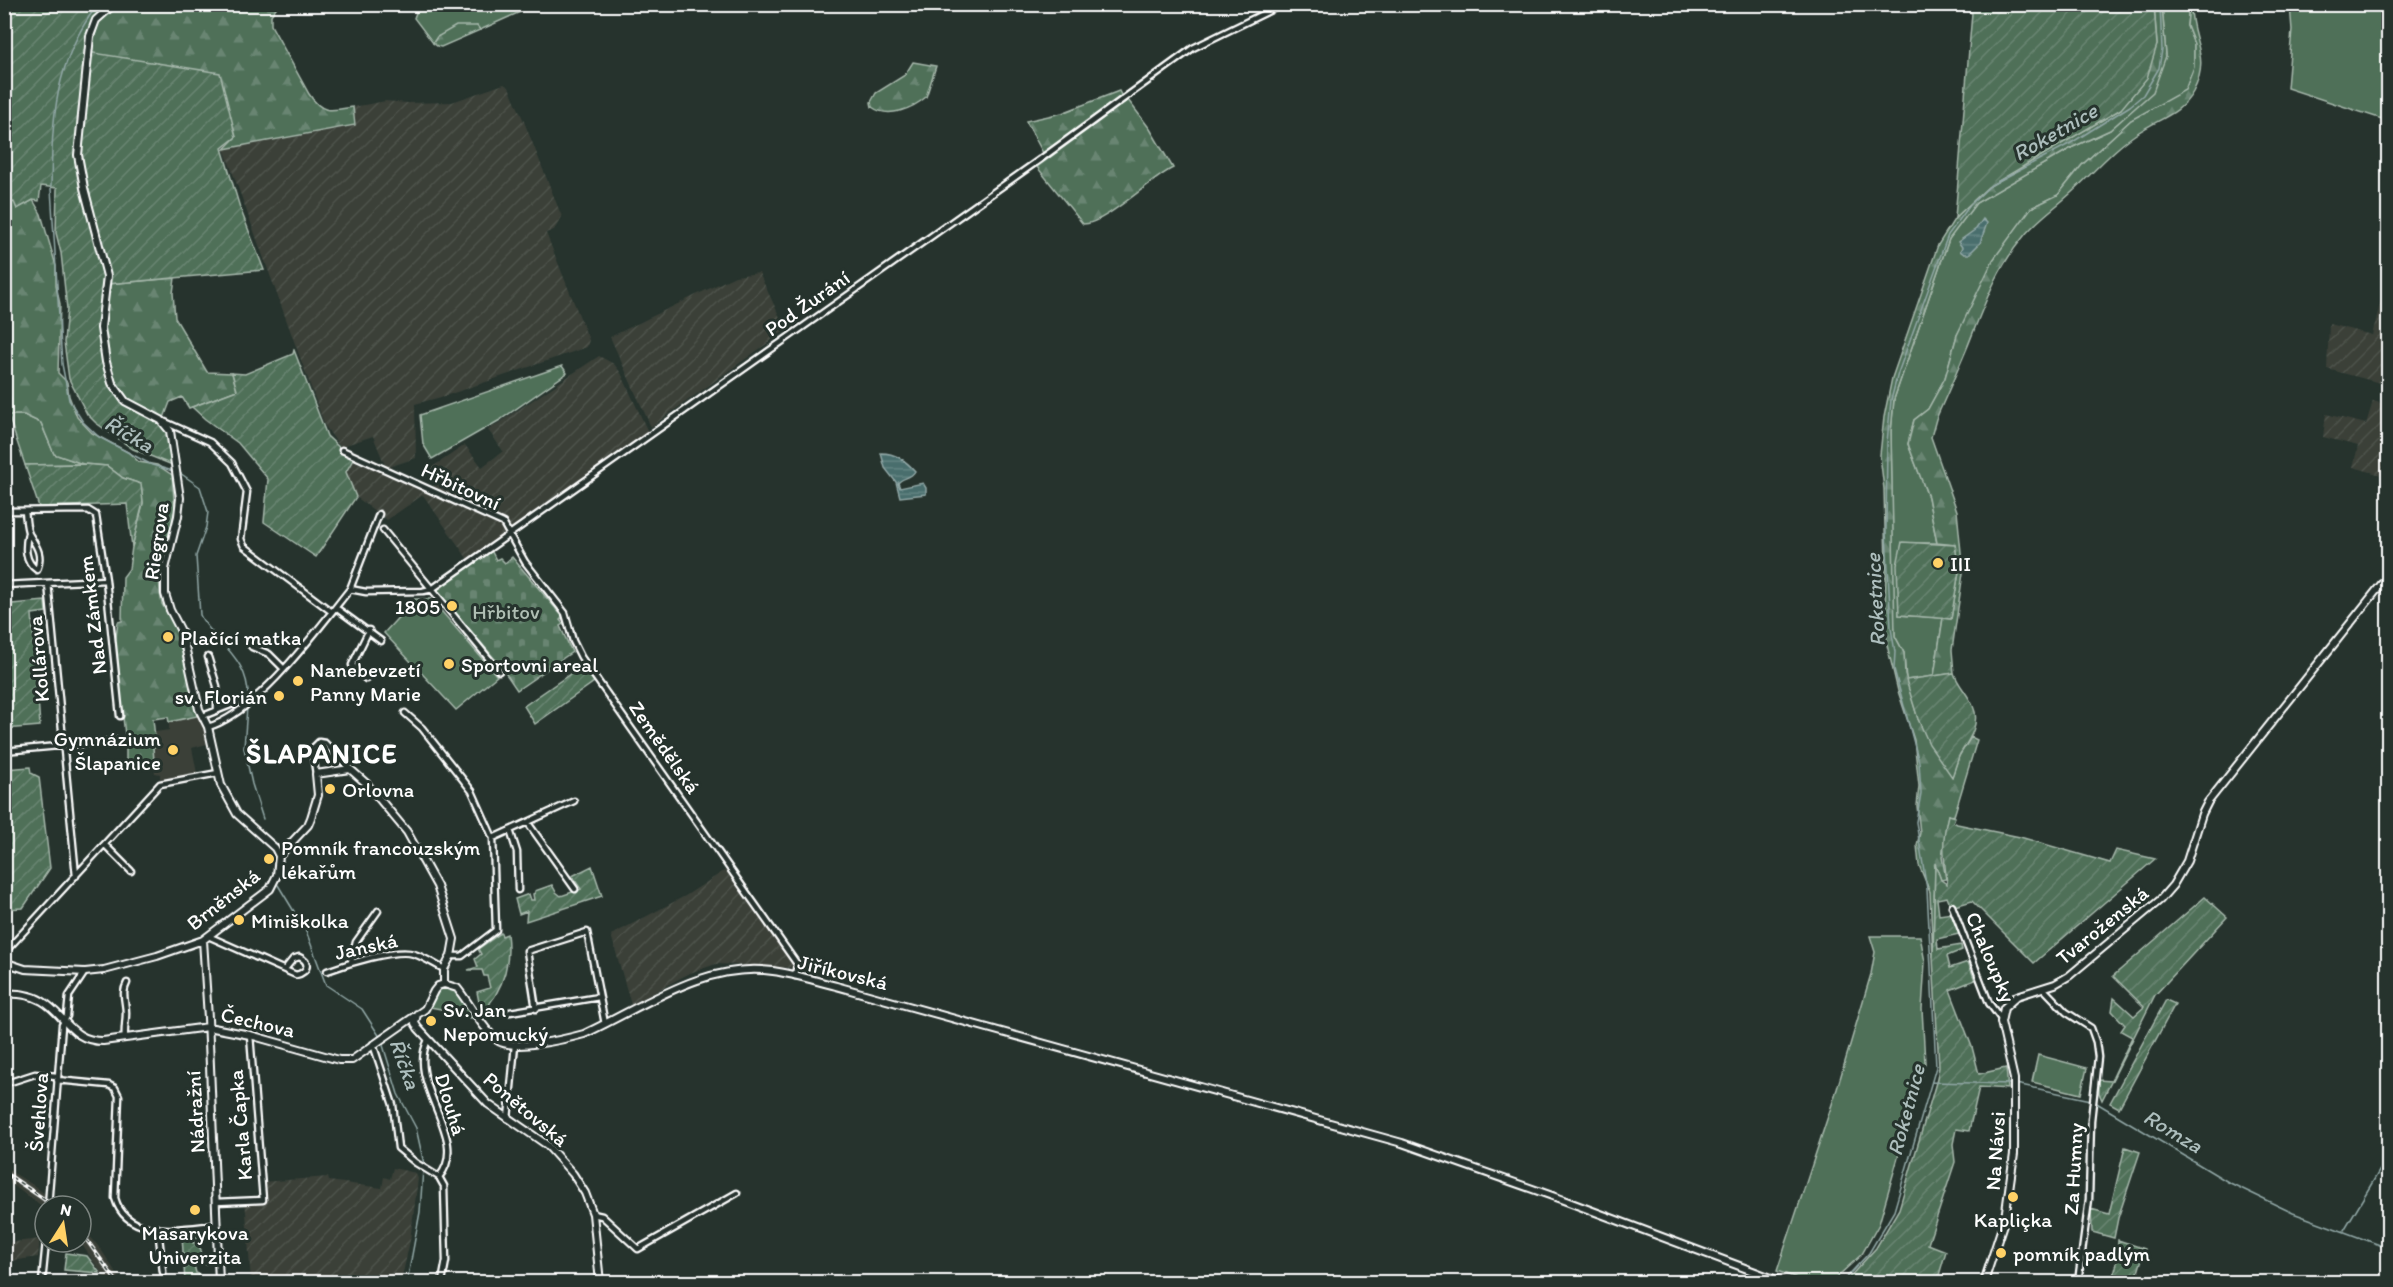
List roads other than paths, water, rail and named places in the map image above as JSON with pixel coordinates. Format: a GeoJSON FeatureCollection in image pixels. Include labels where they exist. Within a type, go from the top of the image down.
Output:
{"type":"FeatureCollection","features":[{"type":"Feature","properties":{"kind":"street"},"geometry":{"type":"LineString","coordinates":[[114,4],[101,14],[92,27],[87,46],[78,155],[84,188],[107,276],[101,328],[112,383],[125,401],[161,420],[198,435],[227,456],[241,476],[247,492],[241,539],[244,546],[334,610],[369,630],[381,641]]}},
{"type":"Feature","properties":{"kind":"street","name":"Pod Žurání"},"geometry":{"type":"LineString","coordinates":[[508,535],[1193,48],[1283,4]]}},
{"type":"Feature","properties":{"kind":"street","name":"Riegrova"},"geometry":{"type":"LineString","coordinates":[[161,420],[170,430],[180,498],[165,569],[165,594],[170,610],[182,633],[199,709],[208,728],[221,785],[237,814],[275,848],[279,856]]}},
{"type":"Feature","properties":{"kind":"street","name":"Hřbitovní"},"geometry":{"type":"LineString","coordinates":[[342,450],[503,523],[508,535],[432,589]]}},
{"type":"Feature","properties":{"kind":"street"},"geometry":{"type":"LineString","coordinates":[[4,511],[25,511],[28,533],[26,555],[37,570]]}},
{"type":"Feature","properties":{"kind":"street","name":"Nad Zámkem"},"geometry":{"type":"LineString","coordinates":[[25,511],[93,512],[96,515],[106,580],[120,716]]}},
{"type":"Feature","properties":{"kind":"street"},"geometry":{"type":"LineString","coordinates":[[208,728],[251,701],[309,642],[350,589],[379,514]]}},
{"type":"Feature","properties":{"kind":"street"},"geometry":{"type":"LineString","coordinates":[[382,530],[499,671]]}},
{"type":"Feature","properties":{"kind":"street"},"geometry":{"type":"LineString","coordinates":[[28,533],[39,551],[38,583]]}},
{"type":"Feature","properties":{"kind":"street","name":"Zemědělská"},"geometry":{"type":"LineString","coordinates":[[508,535],[525,562],[565,613],[581,657],[797,964],[795,976]]}},
{"type":"Feature","properties":{"kind":"street","name":"Tvaroženská"},"geometry":{"type":"LineString","coordinates":[[2001,1019],[2006,1005],[2017,996],[2026,991],[2043,988],[2069,976],[2137,921],[2165,895],[2187,861],[2208,802],[2388,576]]}},
{"type":"Feature","properties":{"kind":"street"},"geometry":{"type":"LineString","coordinates":[[4,585],[106,580]]}},
{"type":"Feature","properties":{"kind":"street","name":"Kollárova"},"geometry":{"type":"LineString","coordinates":[[48,583],[76,876]]}},
{"type":"Feature","properties":{"kind":"street"},"geometry":{"type":"LineString","coordinates":[[350,589],[366,592],[432,589]]}},
{"type":"Feature","properties":{"kind":"street"},"geometry":{"type":"LineString","coordinates":[[366,679],[352,665],[369,630]]}},
{"type":"Feature","properties":{"kind":"street"},"geometry":{"type":"LineString","coordinates":[[248,642],[269,654],[284,668]]}},
{"type":"Feature","properties":{"kind":"street"},"geometry":{"type":"LineString","coordinates":[[208,657],[217,686],[217,710]]}},
{"type":"Feature","properties":{"kind":"street"},"geometry":{"type":"LineString","coordinates":[[203,716],[238,702]]}},
{"type":"Feature","properties":{"kind":"street"},"geometry":{"type":"LineString","coordinates":[[405,713],[422,728],[472,791],[493,838],[496,930],[462,956],[452,956]]}},
{"type":"Feature","properties":{"kind":"street"},"geometry":{"type":"LineString","coordinates":[[4,751],[124,740]]}},
{"type":"Feature","properties":{"kind":"street"},"geometry":{"type":"LineString","coordinates":[[350,769],[316,774],[312,749],[319,742],[325,743],[367,784],[415,844],[437,886],[454,945],[452,956],[444,969],[444,984],[457,988],[469,1007],[499,1042],[515,1045],[508,1119]]}},
{"type":"Feature","properties":{"kind":"street"},"geometry":{"type":"LineString","coordinates":[[4,953],[160,784],[218,773]]}},
{"type":"Feature","properties":{"kind":"street","name":"Brněnská"},"geometry":{"type":"LineString","coordinates":[[4,962],[25,969],[85,972],[157,956],[205,938],[270,889],[277,875],[279,856],[308,825],[311,818],[318,795],[316,774]]}},
{"type":"Feature","properties":{"kind":"street"},"geometry":{"type":"LineString","coordinates":[[493,838],[574,801]]}},
{"type":"Feature","properties":{"kind":"street"},"geometry":{"type":"LineString","coordinates":[[528,823],[575,889]]}},
{"type":"Feature","properties":{"kind":"street"},"geometry":{"type":"LineString","coordinates":[[510,830],[517,852],[518,890]]}},
{"type":"Feature","properties":{"kind":"street"},"geometry":{"type":"LineString","coordinates":[[105,845],[131,871]]}},
{"type":"Feature","properties":{"kind":"street","name":"Chaloupky"},"geometry":{"type":"LineString","coordinates":[[1952,906],[1989,1003],[2001,1019]]}},
{"type":"Feature","properties":{"kind":"street"},"geometry":{"type":"LineString","coordinates":[[351,962],[357,942],[378,911]]}},
{"type":"Feature","properties":{"kind":"street"},"geometry":{"type":"LineString","coordinates":[[536,1008],[527,951],[587,932],[605,1024]]}},
{"type":"Feature","properties":{"kind":"street"},"geometry":{"type":"LineString","coordinates":[[205,938],[296,975],[304,973],[307,964],[299,957],[293,959],[285,969]]}},
{"type":"Feature","properties":{"kind":"street","name":"Nádražní"},"geometry":{"type":"LineString","coordinates":[[205,938],[219,1282]]}},
{"type":"Feature","properties":{"kind":"street","name":"Janská"},"geometry":{"type":"LineString","coordinates":[[327,971],[351,962],[404,953],[414,954],[444,969]]}},
{"type":"Feature","properties":{"kind":"street","name":"Jiříkovská"},"geometry":{"type":"LineString","coordinates":[[515,1045],[569,1038],[605,1024],[699,978],[717,973],[772,971],[1402,1143],[1558,1198],[1782,1282]]}},
{"type":"Feature","properties":{"kind":"street"},"geometry":{"type":"LineString","coordinates":[[64,1021],[67,1016],[69,996],[85,972]]}},
{"type":"Feature","properties":{"kind":"street"},"geometry":{"type":"LineString","coordinates":[[126,1038],[123,997],[127,983]]}},
{"type":"Feature","properties":{"kind":"street","name":"Čechova"},"geometry":{"type":"LineString","coordinates":[[4,993],[28,995],[43,1001],[79,1035],[89,1040],[103,1041],[208,1027],[250,1035],[339,1060],[352,1060],[417,1014],[430,1003],[438,986],[444,984]]}},
{"type":"Feature","properties":{"kind":"street","name":"Za Humny"},"geometry":{"type":"LineString","coordinates":[[2043,988],[2066,1012],[2091,1028],[2095,1036],[2098,1057],[2093,1107],[2089,1199],[2078,1282]]}},
{"type":"Feature","properties":{"kind":"street"},"geometry":{"type":"LineString","coordinates":[[510,1012],[599,997]]}},
{"type":"Feature","properties":{"kind":"street"},"geometry":{"type":"LineString","coordinates":[[417,1014],[415,1023],[423,1034]]}},
{"type":"Feature","properties":{"kind":"street","name":"Na Návsi"},"geometry":{"type":"LineString","coordinates":[[1984,1282],[2005,1218],[2014,1154],[2014,1079],[2001,1019]]}},
{"type":"Feature","properties":{"kind":"street","name":"Švehlova"},"geometry":{"type":"LineString","coordinates":[[49,1194],[57,1078],[64,1021]]}},
{"type":"Feature","properties":{"kind":"street"},"geometry":{"type":"LineString","coordinates":[[396,1028],[411,1027],[423,1034]]}},
{"type":"Feature","properties":{"kind":"street","name":"Ponětovská"},"geometry":{"type":"LineString","coordinates":[[423,1034],[488,1104],[548,1145],[561,1158],[579,1183],[593,1214],[600,1282]]}},
{"type":"Feature","properties":{"kind":"street","name":"Karla Čapka"},"geometry":{"type":"LineString","coordinates":[[216,1202],[263,1200],[250,1035]]}},
{"type":"Feature","properties":{"kind":"street","name":"Dlouhá"},"geometry":{"type":"LineString","coordinates":[[428,1040],[423,1054],[424,1075],[446,1136],[447,1168],[440,1177]]}},
{"type":"Feature","properties":{"kind":"street"},"geometry":{"type":"LineString","coordinates":[[375,1043],[393,1105],[399,1148],[416,1163],[440,1177],[444,1186],[446,1261],[442,1282]]}},
{"type":"Feature","properties":{"kind":"street"},"geometry":{"type":"LineString","coordinates":[[4,1084],[35,1074],[109,1085],[115,1088],[119,1096],[115,1198],[125,1217],[136,1225],[158,1228],[217,1225]]}},
{"type":"Feature","properties":{"kind":"street"},"geometry":{"type":"LineString","coordinates":[[593,1214],[602,1216],[638,1249],[737,1193]]}},
{"type":"Feature","properties":{"kind":"street"},"geometry":{"type":"LineString","coordinates":[[158,1228],[163,1272]]}},
{"type":"Feature","properties":{"kind":"street"},"geometry":{"type":"LineString","coordinates":[[42,1282],[45,1254]]}},
{"type":"Feature","properties":{"kind":"water"},"geometry":{"type":"Polygon","coordinates":[[[1983,219],[1987,223],[1980,243],[1969,254],[1964,254],[1960,251],[1962,247],[1958,242],[1976,229],[1983,219]]]}},
{"type":"Feature","properties":{"kind":"water"},"geometry":{"type":"Polygon","coordinates":[[[881,453],[900,458],[915,471],[898,483],[900,488],[923,483],[926,494],[900,497],[896,482],[885,468],[881,453]]]}},
{"type":"Feature","properties":{"kind":"waterway","name":"Říčka"},"geometry":{"type":"LineString","coordinates":[[98,4],[72,48],[58,92],[55,115],[51,189],[62,364],[69,400],[83,422],[99,437],[152,465],[173,471]]}},
{"type":"Feature","properties":{"kind":"waterway","name":"Roketnice"},"geometry":{"type":"LineString","coordinates":[[1842,1282],[1869,1253],[1894,1211],[1936,1067],[1927,889],[1916,822],[1921,793],[1919,762],[1894,669],[1895,652],[1891,628],[1886,532],[1887,443],[1891,400],[1898,373],[1948,235],[1971,204],[1991,185],[2071,143],[2130,106],[2143,95],[2159,68],[2162,50],[2160,4]]}},
{"type":"Feature","properties":{"kind":"waterway","name":"Říčka"},"geometry":{"type":"LineString","coordinates":[[180,473],[200,487],[208,512],[206,527],[196,556],[200,615],[207,627],[240,666],[247,682],[248,702]]}},
{"type":"Feature","properties":{"kind":"waterway","name":"Říčka"},"geometry":{"type":"LineString","coordinates":[[247,707],[244,748],[263,819]]}},
{"type":"Feature","properties":{"kind":"waterway","name":"Říčka"},"geometry":{"type":"LineString","coordinates":[[278,885],[306,931],[326,985],[362,1009],[380,1037]]}},
{"type":"Feature","properties":{"kind":"waterway","name":"Říčka"},"geometry":{"type":"LineString","coordinates":[[382,1042],[398,1094],[416,1128],[424,1164]]}},
{"type":"Feature","properties":{"kind":"waterway","name":"Romza"},"geometry":{"type":"LineString","coordinates":[[1932,1082],[2012,1084]]}},
{"type":"Feature","properties":{"kind":"waterway","name":"Romza"},"geometry":{"type":"LineString","coordinates":[[2016,1084],[2091,1100]]}},
{"type":"Feature","properties":{"kind":"waterway","name":"Romza"},"geometry":{"type":"LineString","coordinates":[[2095,1102],[2228,1182],[2293,1213],[2388,1248]]}},
{"type":"Feature","properties":{"kind":"waterway"},"geometry":{"type":"LineString","coordinates":[[2344,1230],[2388,1160]]}},
{"type":"Feature","properties":{"kind":"waterway","name":"Říčka"},"geometry":{"type":"LineString","coordinates":[[407,1282],[420,1212],[423,1169]]}},
{"type":"Feature","properties":{"kind":"railway"},"geometry":{"type":"LineString","coordinates":[[4,1172],[36,1194]]}},
{"type":"Feature","properties":{"kind":"railway"},"geometry":{"type":"LineString","coordinates":[[93,1249],[117,1282]]}},
{"type":"Feature","properties":{"kind":"place","name":"III"},"geometry":{"type":"Point","coordinates":[1938,563]}},
{"type":"Feature","properties":{"kind":"place","name":"1805"},"geometry":{"type":"Point","coordinates":[452,606]}},
{"type":"Feature","properties":{"kind":"place","name":"Plačící matka"},"geometry":{"type":"Point","coordinates":[168,637]}},
{"type":"Feature","properties":{"kind":"place","name":"Sportovni areal"},"geometry":{"type":"Point","coordinates":[449,664]}},
{"type":"Feature","properties":{"kind":"place","name":"Nanebevzetí Panny Marie"},"geometry":{"type":"Point","coordinates":[298,681]}},
{"type":"Feature","properties":{"kind":"place","name":"sv. Florián"},"geometry":{"type":"Point","coordinates":[279,696]}},
{"type":"Feature","properties":{"kind":"place","name":"Gymnázium Šlapanice"},"geometry":{"type":"Point","coordinates":[173,750]}},
{"type":"Feature","properties":{"kind":"place","name":"Orlovna"},"geometry":{"type":"Point","coordinates":[330,789]}},
{"type":"Feature","properties":{"kind":"place","name":"Pomník francouzským lékařům"},"geometry":{"type":"Point","coordinates":[269,859]}},
{"type":"Feature","properties":{"kind":"place","name":"Miniškolka"},"geometry":{"type":"Point","coordinates":[239,920]}},
{"type":"Feature","properties":{"kind":"place","name":"Sv. Jan Nepomucký"},"geometry":{"type":"Point","coordinates":[431,1021]}},
{"type":"Feature","properties":{"kind":"place","name":"Kapliçka"},"geometry":{"type":"Point","coordinates":[2013,1197]}},
{"type":"Feature","properties":{"kind":"place","name":"Masarykova Univerzita"},"geometry":{"type":"Point","coordinates":[195,1210]}},
{"type":"Feature","properties":{"kind":"place","name":"pomník padlým"},"geometry":{"type":"Point","coordinates":[2001,1253]}},
{"type":"Feature","properties":{"kind":"district","name":"ŠLAPANICE"},"geometry":{"type":"Point","coordinates":[322,753]}},
{"type":"Feature","properties":{"kind":"park label","name":"Hřbitov"},"geometry":{"type":"Point","coordinates":[506,611]}}]}
